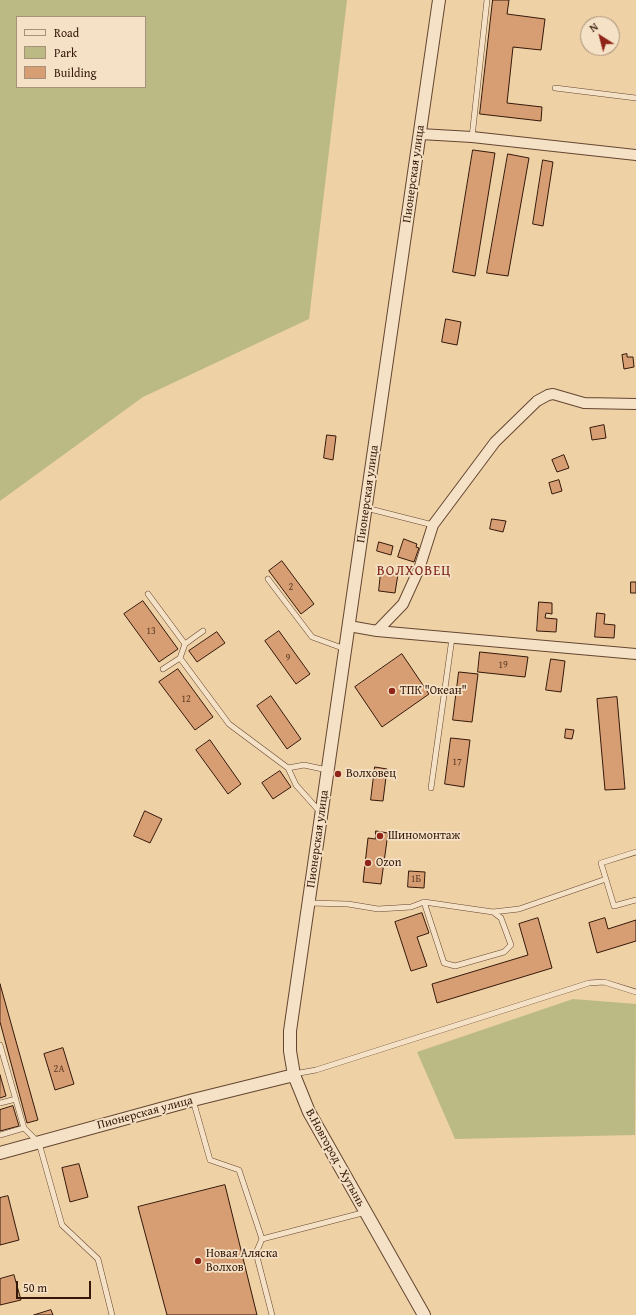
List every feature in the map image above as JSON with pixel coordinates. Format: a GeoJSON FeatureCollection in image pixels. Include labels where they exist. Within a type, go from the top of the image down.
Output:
{"type":"FeatureCollection","features":[{"type":"Feature","properties":{"kind":"street","name":"Пионерская улица"},"geometry":{"type":"LineString","coordinates":[[296,989],[439,0]]}},
{"type":"Feature","properties":{"kind":"street"},"geometry":{"type":"LineString","coordinates":[[420,134],[472,137],[636,155]]}},
{"type":"Feature","properties":{"kind":"street"},"geometry":{"type":"LineString","coordinates":[[377,631],[403,604],[419,569],[433,525],[495,442],[542,397],[553,394],[584,403],[636,404]]}},
{"type":"Feature","properties":{"kind":"street"},"geometry":{"type":"LineString","coordinates":[[349,626],[377,631],[636,654]]}},
{"type":"Feature","properties":{"kind":"street","name":"В.Новгород - Хутынь"},"geometry":{"type":"LineString","coordinates":[[296,989],[290,1031],[290,1051],[294,1075],[309,1112],[424,1315]]}},
{"type":"Feature","properties":{"kind":"street","name":"Пионерская улица"},"geometry":{"type":"LineString","coordinates":[[0,1153],[193,1100],[294,1075]]}},
{"type":"Feature","properties":{"kind":"lane"},"geometry":{"type":"LineString","coordinates":[[472,137],[487,0]]}},
{"type":"Feature","properties":{"kind":"lane"},"geometry":{"type":"LineString","coordinates":[[555,88],[636,98]]}},
{"type":"Feature","properties":{"kind":"lane"},"geometry":{"type":"LineString","coordinates":[[366,508],[433,525]]}},
{"type":"Feature","properties":{"kind":"lane"},"geometry":{"type":"LineString","coordinates":[[268,579],[312,637],[345,649]]}},
{"type":"Feature","properties":{"kind":"lane"},"geometry":{"type":"LineString","coordinates":[[148,594],[185,644]]}},
{"type":"Feature","properties":{"kind":"lane"},"geometry":{"type":"LineString","coordinates":[[163,669],[180,658],[185,644],[203,631]]}},
{"type":"Feature","properties":{"kind":"lane"},"geometry":{"type":"LineString","coordinates":[[431,788],[452,638]]}},
{"type":"Feature","properties":{"kind":"lane"},"geometry":{"type":"LineString","coordinates":[[180,658],[229,724],[288,768],[296,785],[321,814]]}},
{"type":"Feature","properties":{"kind":"lane"},"geometry":{"type":"LineString","coordinates":[[288,768],[304,765],[328,770]]}},
{"type":"Feature","properties":{"kind":"lane"},"geometry":{"type":"LineString","coordinates":[[636,852],[601,863],[614,906],[636,900]]}},
{"type":"Feature","properties":{"kind":"lane"},"geometry":{"type":"LineString","coordinates":[[309,903],[348,904],[378,909],[411,907],[424,902],[492,912],[519,909],[606,879]]}},
{"type":"Feature","properties":{"kind":"lane"},"geometry":{"type":"LineString","coordinates":[[424,902],[444,963],[454,966],[504,952],[511,945],[501,918],[492,912]]}},
{"type":"Feature","properties":{"kind":"lane","name":"Пионерская улица"},"geometry":{"type":"LineString","coordinates":[[294,1075],[324,1068],[589,984],[604,982],[636,992]]}},
{"type":"Feature","properties":{"kind":"lane"},"geometry":{"type":"LineString","coordinates":[[0,1045],[24,1128],[40,1143],[62,1225],[98,1259],[112,1315]]}},
{"type":"Feature","properties":{"kind":"lane"},"geometry":{"type":"LineString","coordinates":[[0,1104],[16,1099]]}},
{"type":"Feature","properties":{"kind":"lane"},"geometry":{"type":"LineString","coordinates":[[193,1100],[210,1160],[239,1170],[262,1239],[256,1253],[272,1315]]}},
{"type":"Feature","properties":{"kind":"lane"},"geometry":{"type":"LineString","coordinates":[[0,1135],[24,1128]]}},
{"type":"Feature","properties":{"kind":"lane"},"geometry":{"type":"LineString","coordinates":[[262,1239],[366,1212]]}},
{"type":"Feature","properties":{"kind":"green space"},"geometry":{"type":"Polygon","coordinates":[[[0,0],[347,0],[309,319],[143,397],[0,501],[0,0]]]}},
{"type":"Feature","properties":{"kind":"green space"},"geometry":{"type":"Polygon","coordinates":[[[573,999],[636,1004],[635,1135],[455,1139],[417,1052],[573,999]]]}},
{"type":"Feature","properties":{"kind":"building"},"geometry":{"type":"Polygon","coordinates":[[[493,0],[509,0],[507,14],[545,19],[541,50],[513,47],[507,103],[542,107],[541,121],[480,114],[493,0]]]}},
{"type":"Feature","properties":{"kind":"building"},"geometry":{"type":"Polygon","coordinates":[[[473,150],[495,153],[475,276],[453,272],[473,150]]]}},
{"type":"Feature","properties":{"kind":"building"},"geometry":{"type":"Polygon","coordinates":[[[508,154],[529,158],[508,276],[487,273],[508,154]]]}},
{"type":"Feature","properties":{"kind":"building"},"geometry":{"type":"Polygon","coordinates":[[[543,160],[553,162],[543,226],[533,224],[543,160]]]}},
{"type":"Feature","properties":{"kind":"building"},"geometry":{"type":"Polygon","coordinates":[[[446,319],[461,322],[457,345],[442,342],[446,319]]]}},
{"type":"Feature","properties":{"kind":"building"},"geometry":{"type":"Polygon","coordinates":[[[627,354],[627,357],[633,357],[634,367],[624,369],[622,355],[627,354]]]}},
{"type":"Feature","properties":{"kind":"building"},"geometry":{"type":"Polygon","coordinates":[[[604,425],[606,438],[592,440],[590,428],[604,425]]]}},
{"type":"Feature","properties":{"kind":"building"},"geometry":{"type":"Polygon","coordinates":[[[327,435],[336,436],[333,460],[324,458],[327,435]]]}},
{"type":"Feature","properties":{"kind":"building"},"geometry":{"type":"Polygon","coordinates":[[[564,455],[569,468],[557,472],[552,460],[564,455]]]}},
{"type":"Feature","properties":{"kind":"building"},"geometry":{"type":"Polygon","coordinates":[[[559,480],[562,491],[552,494],[549,483],[559,480]]]}},
{"type":"Feature","properties":{"kind":"building"},"geometry":{"type":"Polygon","coordinates":[[[492,519],[506,521],[503,532],[490,529],[492,519]]]}},
{"type":"Feature","properties":{"kind":"building"},"geometry":{"type":"Polygon","coordinates":[[[404,539],[417,544],[416,547],[419,548],[414,562],[398,557],[404,539]]]}},
{"type":"Feature","properties":{"kind":"building"},"geometry":{"type":"Polygon","coordinates":[[[379,542],[393,546],[391,555],[377,551],[379,542]]]}},
{"type":"Feature","properties":{"kind":"building"},"geometry":{"type":"Polygon","coordinates":[[[282,561],[314,604],[301,614],[269,571],[282,561]]]}},
{"type":"Feature","properties":{"kind":"building"},"geometry":{"type":"Polygon","coordinates":[[[381,572],[398,574],[395,593],[379,591],[381,572]]]}},
{"type":"Feature","properties":{"kind":"building"},"geometry":{"type":"Polygon","coordinates":[[[631,582],[636,582],[636,593],[631,593],[631,582]]]}},
{"type":"Feature","properties":{"kind":"building"},"geometry":{"type":"Polygon","coordinates":[[[143,601],[178,649],[159,662],[124,614],[143,601]]]}},
{"type":"Feature","properties":{"kind":"building"},"geometry":{"type":"Polygon","coordinates":[[[539,602],[552,603],[552,614],[546,613],[545,618],[557,619],[556,632],[537,631],[539,602]]]}},
{"type":"Feature","properties":{"kind":"building"},"geometry":{"type":"Polygon","coordinates":[[[597,613],[605,614],[604,624],[615,625],[614,638],[595,637],[597,613]]]}},
{"type":"Feature","properties":{"kind":"building"},"geometry":{"type":"Polygon","coordinates":[[[279,631],[310,674],[296,684],[265,641],[279,631]]]}},
{"type":"Feature","properties":{"kind":"building"},"geometry":{"type":"Polygon","coordinates":[[[217,632],[225,643],[197,662],[189,651],[217,632]]]}},
{"type":"Feature","properties":{"kind":"building"},"geometry":{"type":"Polygon","coordinates":[[[480,652],[528,657],[525,677],[478,672],[480,652]]]}},
{"type":"Feature","properties":{"kind":"building","name":"ТПК \"Океан\""},"geometry":{"type":"Polygon","coordinates":[[[402,654],[429,694],[382,727],[355,687],[402,654]]]}},
{"type":"Feature","properties":{"kind":"building"},"geometry":{"type":"Polygon","coordinates":[[[551,659],[565,661],[561,692],[546,690],[551,659]]]}},
{"type":"Feature","properties":{"kind":"building"},"geometry":{"type":"Polygon","coordinates":[[[178,669],[213,717],[195,730],[159,682],[178,669]]]}},
{"type":"Feature","properties":{"kind":"building"},"geometry":{"type":"Polygon","coordinates":[[[459,672],[478,674],[472,722],[453,720],[459,672]]]}},
{"type":"Feature","properties":{"kind":"building"},"geometry":{"type":"Polygon","coordinates":[[[271,696],[301,739],[287,749],[257,706],[271,696]]]}},
{"type":"Feature","properties":{"kind":"building"},"geometry":{"type":"Polygon","coordinates":[[[617,697],[625,789],[605,790],[597,699],[617,697]]]}},
{"type":"Feature","properties":{"kind":"building"},"geometry":{"type":"Polygon","coordinates":[[[566,729],[574,730],[572,739],[565,738],[566,729]]]}},
{"type":"Feature","properties":{"kind":"building"},"geometry":{"type":"Polygon","coordinates":[[[451,738],[470,740],[464,787],[445,784],[451,738]]]}},
{"type":"Feature","properties":{"kind":"building"},"geometry":{"type":"Polygon","coordinates":[[[210,740],[241,784],[228,794],[196,750],[210,740]]]}},
{"type":"Feature","properties":{"kind":"building"},"geometry":{"type":"Polygon","coordinates":[[[375,767],[387,769],[383,801],[371,800],[375,767]]]}},
{"type":"Feature","properties":{"kind":"building"},"geometry":{"type":"Polygon","coordinates":[[[280,771],[291,787],[273,799],[262,783],[280,771]]]}},
{"type":"Feature","properties":{"kind":"building"},"geometry":{"type":"Polygon","coordinates":[[[145,811],[162,819],[150,843],[134,836],[145,811]]]}},
{"type":"Feature","properties":{"kind":"building"},"geometry":{"type":"Polygon","coordinates":[[[376,831],[388,833],[381,884],[363,882],[368,838],[375,839],[376,831]]]}},
{"type":"Feature","properties":{"kind":"building"},"geometry":{"type":"Polygon","coordinates":[[[409,871],[425,872],[424,888],[408,887],[409,871]]]}},
{"type":"Feature","properties":{"kind":"building"},"geometry":{"type":"Polygon","coordinates":[[[422,913],[429,933],[417,937],[427,966],[411,971],[395,922],[422,913]]]}},
{"type":"Feature","properties":{"kind":"building"},"geometry":{"type":"Polygon","coordinates":[[[538,918],[552,968],[437,1003],[432,984],[528,955],[519,924],[538,918]]]}},
{"type":"Feature","properties":{"kind":"building"},"geometry":{"type":"Polygon","coordinates":[[[605,918],[608,929],[636,920],[636,941],[597,953],[589,923],[605,918]]]}},
{"type":"Feature","properties":{"kind":"building"},"geometry":{"type":"Polygon","coordinates":[[[0,984],[38,1120],[27,1123],[0,1022],[0,984]]]}},
{"type":"Feature","properties":{"kind":"building"},"geometry":{"type":"Polygon","coordinates":[[[63,1048],[74,1084],[55,1090],[44,1054],[63,1048]]]}},
{"type":"Feature","properties":{"kind":"building"},"geometry":{"type":"Polygon","coordinates":[[[0,1075],[6,1096],[0,1098],[0,1075]]]}},
{"type":"Feature","properties":{"kind":"building"},"geometry":{"type":"Polygon","coordinates":[[[13,1106],[19,1126],[0,1131],[0,1110],[13,1106]]]}},
{"type":"Feature","properties":{"kind":"building"},"geometry":{"type":"Polygon","coordinates":[[[79,1164],[88,1197],[70,1202],[62,1168],[79,1164]]]}},
{"type":"Feature","properties":{"kind":"building","name":"Новая Аляска Волхов"},"geometry":{"type":"Polygon","coordinates":[[[225,1185],[257,1315],[167,1315],[138,1207],[225,1185]]]}},
{"type":"Feature","properties":{"kind":"building"},"geometry":{"type":"Polygon","coordinates":[[[8,1196],[19,1240],[0,1245],[0,1198],[8,1196]]]}},
{"type":"Feature","properties":{"kind":"building"},"geometry":{"type":"Polygon","coordinates":[[[14,1275],[21,1300],[0,1305],[0,1279],[14,1275]]]}},
{"type":"Feature","properties":{"kind":"building"},"geometry":{"type":"Polygon","coordinates":[[[51,1310],[53,1315],[34,1315],[51,1310]]]}},
{"type":"Feature","properties":{"kind":"place","name":"ТПК \"Океан\""},"geometry":{"type":"Point","coordinates":[392,691]}},
{"type":"Feature","properties":{"kind":"place","name":"Волховец"},"geometry":{"type":"Point","coordinates":[338,774]}},
{"type":"Feature","properties":{"kind":"place","name":"Шиномонтаж"},"geometry":{"type":"Point","coordinates":[380,836]}},
{"type":"Feature","properties":{"kind":"place","name":"Ozon"},"geometry":{"type":"Point","coordinates":[368,863]}},
{"type":"Feature","properties":{"kind":"place","name":"Новая Аляска Волхов"},"geometry":{"type":"Point","coordinates":[198,1261]}},
{"type":"Feature","properties":{"kind":"district","name":"ВОЛХОВЕЦ"},"geometry":{"type":"Point","coordinates":[414,571]}}]}
